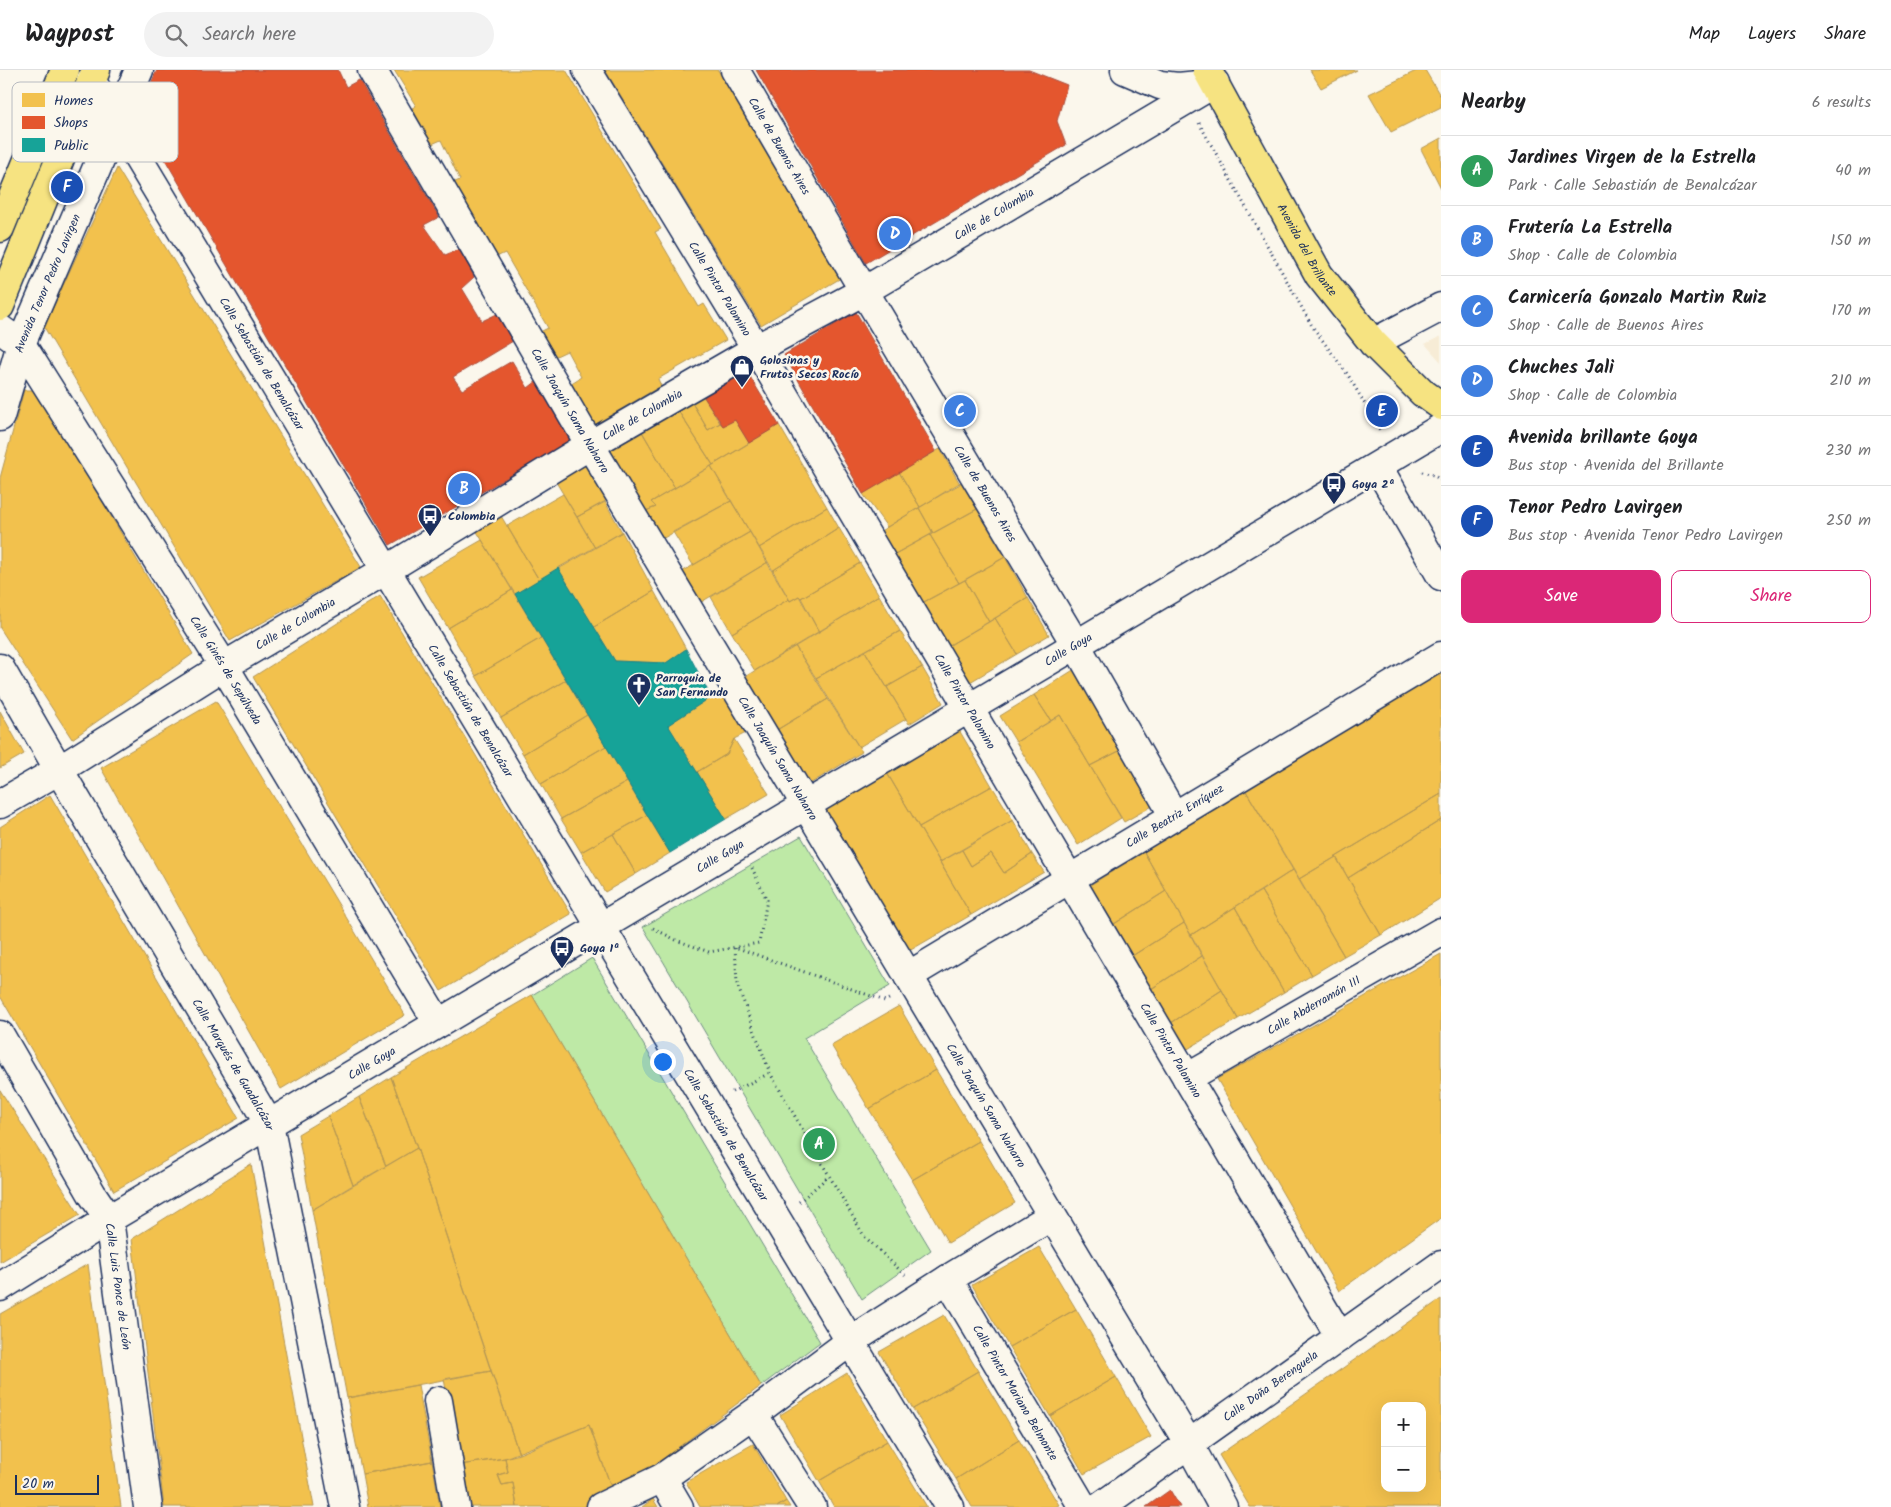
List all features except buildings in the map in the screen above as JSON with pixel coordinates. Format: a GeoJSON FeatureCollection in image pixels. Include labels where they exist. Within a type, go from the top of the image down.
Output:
{"type":"FeatureCollection","features":[{"type":"Feature","properties":{"kind":"main road"},"geometry":{"type":"LineString","coordinates":[[60,82],[65,70]]}},
{"type":"Feature","properties":{"kind":"main road","name":"Avenida del Brillante"},"geometry":{"type":"LineString","coordinates":[[1210,74],[1319,275],[1372,343],[1423,393],[1441,406]]}},
{"type":"Feature","properties":{"kind":"main road"},"geometry":{"type":"LineString","coordinates":[[0,228],[27,162]]}},
{"type":"Feature","properties":{"kind":"main road"},"geometry":{"type":"LineString","coordinates":[[0,306],[58,162]]}},
{"type":"Feature","properties":{"kind":"street","name":"Avenida Tenor Pedro Lavirgen"},"geometry":{"type":"LineString","coordinates":[[134,82],[139,70]]}},
{"type":"Feature","properties":{"kind":"street","name":"Calle Joaquín Sama Naharro"},"geometry":{"type":"LineString","coordinates":[[372,70],[590,446],[806,805],[900,987],[1052,1216],[1189,1444],[1224,1507]]}},
{"type":"Feature","properties":{"kind":"street","name":"Calle Pintor Palomino"},"geometry":{"type":"LineString","coordinates":[[587,70],[756,349],[1340,1337]]}},
{"type":"Feature","properties":{"kind":"street","name":"Calle de Buenos Aires"},"geometry":{"type":"LineString","coordinates":[[735,70],[864,291],[1076,645],[1174,816]]}},
{"type":"Feature","properties":{"kind":"street"},"geometry":{"type":"LineString","coordinates":[[1125,70],[1160,85],[1178,87],[1210,74]]}},
{"type":"Feature","properties":{"kind":"street","name":"Calle de Colombia"},"geometry":{"type":"LineString","coordinates":[[0,804],[59,770],[224,666],[590,446],[756,349],[864,291],[1210,74]]}},
{"type":"Feature","properties":{"kind":"street","name":"Avenida Tenor Pedro Lavirgen"},"geometry":{"type":"LineString","coordinates":[[0,417],[11,337],[97,162]]}},
{"type":"Feature","properties":{"kind":"street","name":"Calle Sebastián de Benalcázar"},"geometry":{"type":"LineString","coordinates":[[141,162],[600,927],[851,1340]]}},
{"type":"Feature","properties":{"kind":"street"},"geometry":{"type":"LineString","coordinates":[[1372,343],[1441,308]]}},
{"type":"Feature","properties":{"kind":"street","name":"Calle Ginés de Sepúlveda"},"geometry":{"type":"LineString","coordinates":[[11,337],[224,666],[438,1023]]}},
{"type":"Feature","properties":{"kind":"street","name":"Calle Goya"},"geometry":{"type":"LineString","coordinates":[[0,1287],[109,1219],[1441,428]]}},
{"type":"Feature","properties":{"kind":"street"},"geometry":{"type":"LineString","coordinates":[[1385,479],[1441,576]]}},
{"type":"Feature","properties":{"kind":"street","name":"Calle Beatriz Enríquez"},"geometry":{"type":"LineString","coordinates":[[900,987],[1069,879],[1441,656]]}},
{"type":"Feature","properties":{"kind":"street","name":"Calle Marqués de Guadalcázar"},"geometry":{"type":"LineString","coordinates":[[0,668],[269,1124],[345,1507]]}},
{"type":"Feature","properties":{"kind":"street","name":"Calle Abderramán III"},"geometry":{"type":"LineString","coordinates":[[1187,1078],[1441,932]]}},
{"type":"Feature","properties":{"kind":"street","name":"Calle Luis Ponce de León"},"geometry":{"type":"LineString","coordinates":[[0,1035],[92,1194],[109,1219],[148,1507]]}},
{"type":"Feature","properties":{"kind":"street"},"geometry":{"type":"LineString","coordinates":[[601,1507],[662,1478],[753,1414],[851,1340],[948,1278],[1052,1216]]}},
{"type":"Feature","properties":{"kind":"street","name":"Calle Doña Berenguela"},"geometry":{"type":"LineString","coordinates":[[1100,1507],[1441,1265]]}},
{"type":"Feature","properties":{"kind":"street","name":"Calle Pintor Mariano Belmonte"},"geometry":{"type":"LineString","coordinates":[[948,1278],[1083,1507]]}},
{"type":"Feature","properties":{"kind":"street"},"geometry":{"type":"LineString","coordinates":[[851,1340],[950,1507]]}},
{"type":"Feature","properties":{"kind":"street"},"geometry":{"type":"LineString","coordinates":[[438,1401],[456,1507]]}},
{"type":"Feature","properties":{"kind":"street"},"geometry":{"type":"LineString","coordinates":[[753,1414],[812,1507]]}},
{"type":"Feature","properties":{"kind":"street"},"geometry":{"type":"LineString","coordinates":[[662,1478],[679,1507]]}},
{"type":"Feature","properties":{"kind":"path"},"geometry":{"type":"LineString","coordinates":[[647,924],[676,940],[709,952],[759,943],[767,900],[751,867]]}},
{"type":"Feature","properties":{"kind":"path"},"geometry":{"type":"LineString","coordinates":[[735,947],[885,1001],[900,987]]}},
{"type":"Feature","properties":{"kind":"path"},"geometry":{"type":"LineString","coordinates":[[735,947],[736,984],[770,1073],[864,1236],[906,1276]]}},
{"type":"Feature","properties":{"kind":"path"},"geometry":{"type":"LineString","coordinates":[[726,1096],[770,1073]]}},
{"type":"Feature","properties":{"kind":"path"},"geometry":{"type":"LineString","coordinates":[[796,1205],[829,1176]]}},
{"type":"Feature","properties":{"kind":"shaded area"},"geometry":{"type":"Polygon","coordinates":[[[1441,336],[1441,362],[1425,344],[1441,336]]]}},
{"type":"Feature","properties":{"kind":"green space"},"geometry":{"type":"Polygon","coordinates":[[[801,836],[890,986],[804,1038],[931,1250],[862,1299],[643,927],[801,836]]]}},
{"type":"Feature","properties":{"kind":"green space"},"geometry":{"type":"Polygon","coordinates":[[[592,958],[820,1342],[761,1386],[532,995],[592,958]]]}},
{"type":"Feature","properties":{"kind":"place","name":"Tenor Pedro Lavirgen"},"geometry":{"type":"Point","coordinates":[67,187]}},
{"type":"Feature","properties":{"kind":"place","name":"Chuches Jali"},"geometry":{"type":"Point","coordinates":[895,234]}},
{"type":"Feature","properties":{"kind":"place","name":"Golosinas y Frutos Secos Rocío"},"geometry":{"type":"Point","coordinates":[742,388]}},
{"type":"Feature","properties":{"kind":"place","name":"Carnicería Gonzalo Martin Ruiz"},"geometry":{"type":"Point","coordinates":[960,411]}},
{"type":"Feature","properties":{"kind":"place","name":"Avenida brillante Goya"},"geometry":{"type":"Point","coordinates":[1382,411]}},
{"type":"Feature","properties":{"kind":"place","name":"Frutería La Estrella"},"geometry":{"type":"Point","coordinates":[464,489]}},
{"type":"Feature","properties":{"kind":"place","name":"Goya 2ª"},"geometry":{"type":"Point","coordinates":[1334,505]}},
{"type":"Feature","properties":{"kind":"place","name":"Colombia"},"geometry":{"type":"Point","coordinates":[430,537]}},
{"type":"Feature","properties":{"kind":"place","name":"Parroquia de San Fernando"},"geometry":{"type":"Point","coordinates":[639,706]}},
{"type":"Feature","properties":{"kind":"place","name":"Goya 1ª"},"geometry":{"type":"Point","coordinates":[562,969]}},
{"type":"Feature","properties":{"kind":"place","name":"Jardines Virgen de la Estrella"},"geometry":{"type":"Point","coordinates":[819,1144]}}]}
